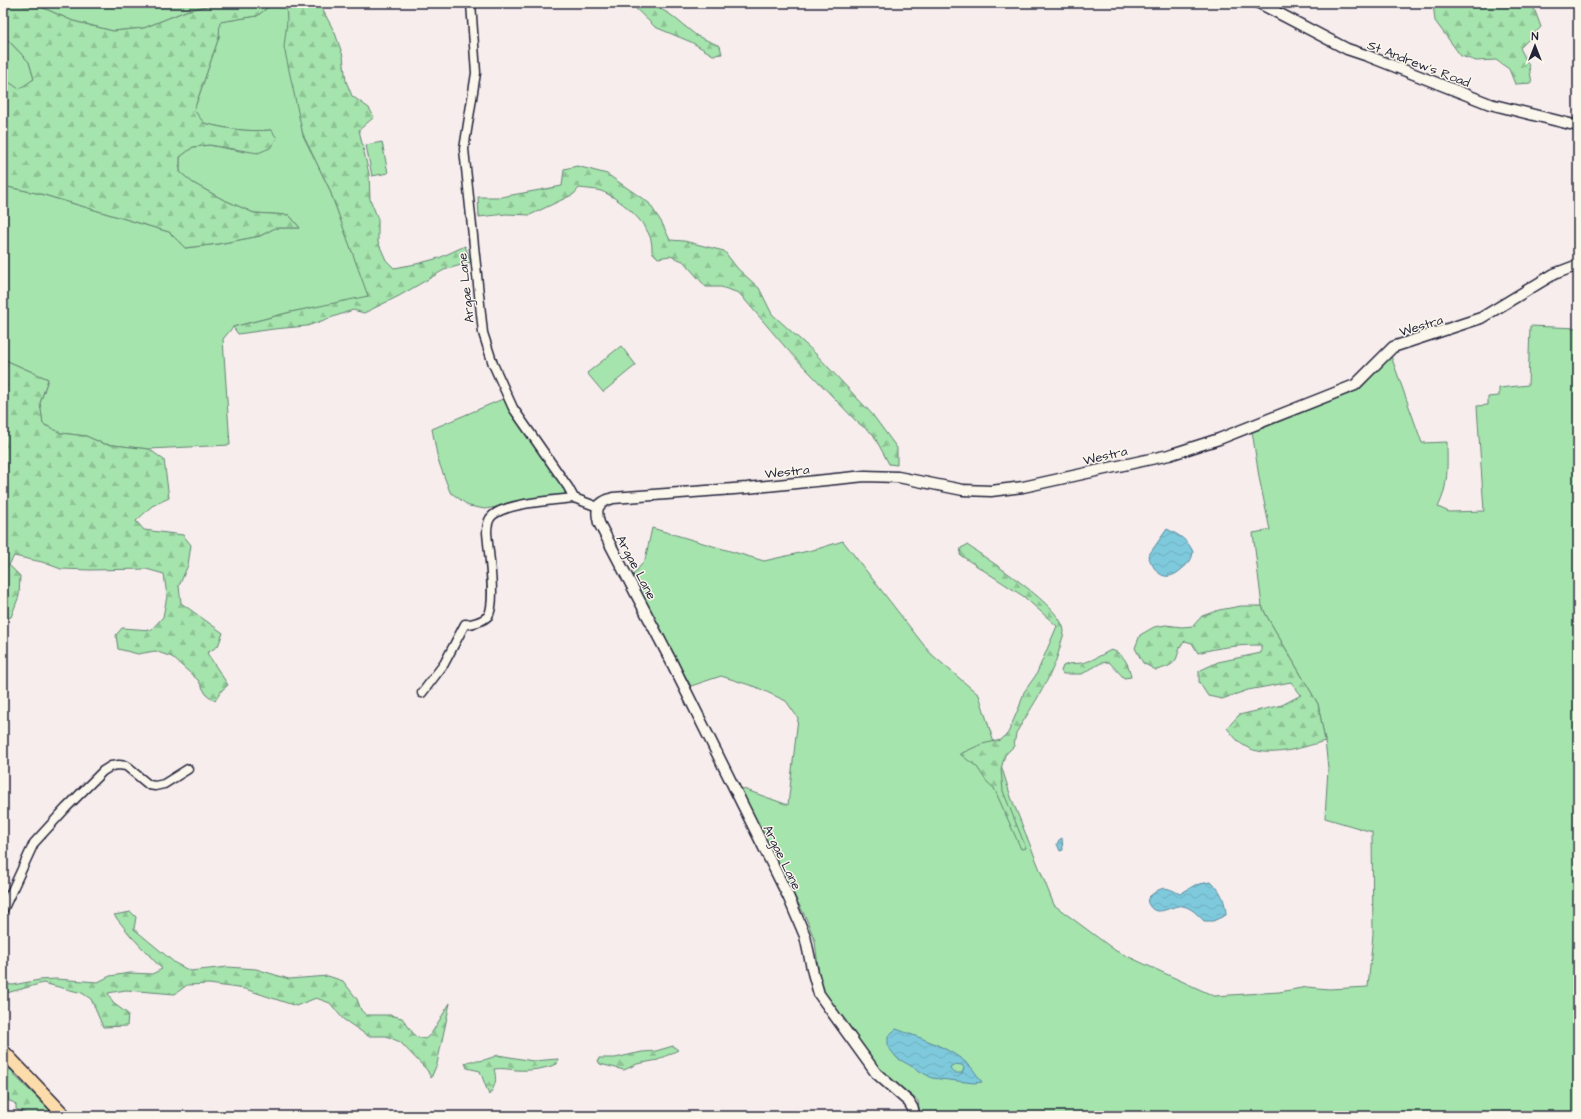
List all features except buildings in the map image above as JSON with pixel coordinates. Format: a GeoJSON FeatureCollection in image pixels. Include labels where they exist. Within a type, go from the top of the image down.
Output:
{"type":"FeatureCollection","features":[{"type":"Feature","properties":{"kind":"main road"},"geometry":{"type":"LineString","coordinates":[[3,1051],[65,1116]]}},
{"type":"Feature","properties":{"kind":"street","name":"Argae Lane"},"geometry":{"type":"LineString","coordinates":[[471,3],[476,73],[464,150],[483,333],[493,364],[513,408],[568,487],[574,498]]}},
{"type":"Feature","properties":{"kind":"street","name":"St Andrew's Road"},"geometry":{"type":"LineString","coordinates":[[1259,3],[1347,49],[1490,104],[1578,126]]}},
{"type":"Feature","properties":{"kind":"street","name":"Westra"},"geometry":{"type":"LineString","coordinates":[[598,507],[603,501],[613,498],[748,488],[865,476],[898,477],[963,490],[991,491],[1023,487],[1169,455],[1219,439],[1355,385],[1393,347],[1481,318],[1554,274],[1578,265]]}},
{"type":"Feature","properties":{"kind":"street"},"geometry":{"type":"LineString","coordinates":[[422,693],[444,664],[465,624],[480,621],[488,616],[492,604],[487,532],[488,522],[494,514],[509,508],[534,503],[574,498],[598,507]]}},
{"type":"Feature","properties":{"kind":"street","name":"Argae Lane"},"geometry":{"type":"LineString","coordinates":[[598,507],[597,515],[599,523],[671,661],[788,896],[805,936],[819,994],[876,1074],[909,1102],[913,1109],[914,1116]]}},
{"type":"Feature","properties":{"kind":"street"},"geometry":{"type":"LineString","coordinates":[[3,910],[34,843],[103,771],[111,766],[126,766],[149,785],[155,786],[164,784],[188,769]]}},
{"type":"Feature","properties":{"kind":"green space"},"geometry":{"type":"Polygon","coordinates":[[[3,3],[32,3],[73,21],[113,31],[144,28],[186,11],[219,3],[273,3],[257,16],[220,22],[219,37],[194,110],[204,123],[237,130],[271,130],[277,138],[270,148],[258,153],[209,145],[193,147],[180,157],[180,172],[193,183],[222,199],[254,213],[289,215],[300,228],[275,228],[260,236],[218,244],[185,248],[169,232],[41,194],[3,186],[3,101],[8,96],[3,92],[3,78],[19,89],[34,79],[29,62],[7,39],[3,32],[3,3]]]}},
{"type":"Feature","properties":{"kind":"green space"},"geometry":{"type":"Polygon","coordinates":[[[32,3],[219,3],[186,11],[144,28],[113,31],[73,21],[32,3]]]}},
{"type":"Feature","properties":{"kind":"green space"},"geometry":{"type":"Polygon","coordinates":[[[273,3],[286,4],[295,92],[303,135],[329,188],[369,297],[291,312],[233,327],[223,339],[230,445],[149,449],[104,444],[86,436],[61,433],[43,424],[40,403],[48,379],[3,359],[3,186],[41,194],[169,232],[185,248],[218,244],[260,236],[275,228],[300,228],[289,215],[254,213],[222,199],[193,183],[180,172],[180,157],[193,147],[209,145],[245,152],[271,130],[237,130],[203,123],[194,110],[219,37],[219,22],[257,16],[273,3]]]}},
{"type":"Feature","properties":{"kind":"green space"},"geometry":{"type":"Polygon","coordinates":[[[286,3],[319,3],[335,33],[343,56],[346,81],[352,96],[369,108],[374,117],[359,130],[369,174],[370,199],[378,219],[378,242],[386,260],[394,268],[439,258],[465,246],[471,262],[444,270],[399,296],[364,313],[353,310],[307,326],[238,334],[233,327],[291,312],[368,296],[329,188],[303,135],[284,47],[287,21],[286,3]]]}},
{"type":"Feature","properties":{"kind":"green space"},"geometry":{"type":"Polygon","coordinates":[[[630,3],[651,3],[671,15],[697,36],[720,46],[722,54],[713,55],[691,42],[655,27],[630,3]]]}},
{"type":"Feature","properties":{"kind":"green space"},"geometry":{"type":"Polygon","coordinates":[[[1433,3],[1532,3],[1541,27],[1520,48],[1529,66],[1532,83],[1515,84],[1509,69],[1496,60],[1476,61],[1461,56],[1435,21],[1433,3]]]}},
{"type":"Feature","properties":{"kind":"green space"},"geometry":{"type":"Polygon","coordinates":[[[3,32],[7,39],[29,62],[34,79],[19,90],[3,78],[3,32]]]}},
{"type":"Feature","properties":{"kind":"green space"},"geometry":{"type":"Polygon","coordinates":[[[382,142],[388,173],[372,176],[366,145],[382,142]]]}},
{"type":"Feature","properties":{"kind":"green space"},"geometry":{"type":"Polygon","coordinates":[[[577,166],[607,174],[649,203],[662,223],[670,240],[684,241],[724,251],[738,269],[759,288],[772,314],[814,352],[872,414],[897,448],[897,465],[889,464],[873,434],[857,422],[786,348],[739,293],[721,287],[706,287],[683,261],[670,256],[658,258],[652,252],[651,240],[644,225],[631,211],[608,194],[598,190],[579,188],[574,194],[530,215],[506,214],[479,217],[478,197],[501,197],[562,186],[564,169],[577,166]]]}},
{"type":"Feature","properties":{"kind":"green space"},"geometry":{"type":"Polygon","coordinates":[[[1530,326],[1578,328],[1578,1116],[920,1116],[918,1101],[879,1069],[821,992],[815,941],[806,918],[738,787],[788,805],[798,718],[786,701],[756,687],[721,676],[691,686],[630,579],[645,560],[652,528],[764,561],[817,549],[843,541],[930,653],[979,695],[1011,797],[1054,905],[1116,951],[1214,996],[1279,992],[1307,987],[1329,989],[1368,987],[1373,934],[1372,832],[1325,818],[1328,768],[1325,741],[1318,704],[1262,606],[1253,533],[1270,530],[1259,477],[1252,431],[1359,390],[1391,356],[1422,443],[1447,442],[1446,483],[1442,499],[1438,507],[1449,512],[1484,511],[1477,406],[1488,405],[1488,397],[1499,396],[1499,388],[1528,385],[1530,326]]]}},
{"type":"Feature","properties":{"kind":"green space"},"geometry":{"type":"Polygon","coordinates":[[[621,346],[636,365],[603,392],[587,373],[621,346]]]}},
{"type":"Feature","properties":{"kind":"green space"},"geometry":{"type":"Polygon","coordinates":[[[3,359],[48,379],[40,403],[43,424],[61,433],[86,436],[104,444],[149,449],[164,460],[169,498],[152,506],[136,521],[144,530],[183,535],[191,545],[188,565],[179,586],[181,603],[223,633],[218,646],[207,653],[228,685],[222,690],[215,701],[206,694],[198,680],[172,657],[155,651],[138,654],[118,649],[116,635],[122,628],[151,630],[163,617],[167,596],[164,574],[146,569],[61,569],[42,562],[14,556],[9,565],[20,576],[19,596],[11,617],[3,620],[3,359]]]}},
{"type":"Feature","properties":{"kind":"green space"},"geometry":{"type":"Polygon","coordinates":[[[505,398],[566,489],[564,496],[485,509],[469,506],[450,492],[438,460],[432,429],[505,398]]]}},
{"type":"Feature","properties":{"kind":"green space"},"geometry":{"type":"Polygon","coordinates":[[[967,545],[1023,584],[1038,597],[1051,609],[1060,621],[1064,631],[1058,655],[1048,678],[1016,733],[1014,746],[1005,755],[1001,769],[1003,791],[1026,848],[1021,849],[994,788],[987,782],[977,767],[960,754],[982,744],[1001,740],[1008,733],[1024,692],[1036,675],[1057,626],[1023,596],[960,555],[961,548],[967,545]]]}},
{"type":"Feature","properties":{"kind":"green space"},"geometry":{"type":"Polygon","coordinates":[[[1241,606],[1262,606],[1318,704],[1325,741],[1281,752],[1259,751],[1248,748],[1239,742],[1227,728],[1239,715],[1282,705],[1301,695],[1291,682],[1248,690],[1222,699],[1208,696],[1199,682],[1199,671],[1218,662],[1261,653],[1261,645],[1229,647],[1198,653],[1192,643],[1185,641],[1180,647],[1174,663],[1156,670],[1143,663],[1135,648],[1140,635],[1154,627],[1166,625],[1182,627],[1193,626],[1202,616],[1219,610],[1241,606]]]}},
{"type":"Feature","properties":{"kind":"green space"},"geometry":{"type":"Polygon","coordinates":[[[1111,650],[1123,657],[1129,668],[1131,677],[1124,678],[1109,662],[1101,663],[1082,674],[1063,674],[1061,671],[1063,666],[1092,660],[1111,650]]]}},
{"type":"Feature","properties":{"kind":"green space"},"geometry":{"type":"Polygon","coordinates":[[[131,912],[136,917],[134,929],[175,963],[190,971],[228,967],[256,969],[289,979],[328,976],[343,981],[357,999],[361,1010],[366,1015],[390,1015],[402,1018],[416,1037],[425,1039],[431,1034],[450,1003],[437,1064],[431,1078],[427,1070],[400,1042],[386,1036],[368,1036],[343,1019],[330,1003],[316,998],[296,1006],[245,989],[209,984],[187,985],[175,994],[126,990],[108,993],[113,1003],[128,1014],[127,1026],[103,1027],[91,999],[82,993],[43,983],[3,994],[3,984],[13,985],[39,980],[56,979],[98,982],[110,976],[130,973],[152,974],[162,969],[130,935],[114,915],[131,912]]]}},
{"type":"Feature","properties":{"kind":"green space"},"geometry":{"type":"Polygon","coordinates":[[[673,1046],[678,1050],[658,1060],[637,1064],[624,1070],[600,1064],[598,1061],[599,1058],[615,1058],[642,1052],[656,1051],[673,1046]]]}},
{"type":"Feature","properties":{"kind":"green space"},"geometry":{"type":"Polygon","coordinates":[[[498,1055],[533,1061],[558,1059],[557,1064],[537,1069],[494,1069],[495,1082],[489,1095],[480,1071],[467,1068],[465,1063],[483,1060],[498,1055]]]}},
{"type":"Feature","properties":{"kind":"green space"},"geometry":{"type":"Polygon","coordinates":[[[3,1067],[13,1071],[14,1075],[56,1116],[24,1116],[25,1113],[16,1109],[16,1105],[9,1101],[7,1092],[3,1092],[3,1067]]]}},
{"type":"Feature","properties":{"kind":"water"},"geometry":{"type":"Polygon","coordinates":[[[1167,529],[1183,538],[1189,544],[1193,552],[1189,563],[1171,576],[1162,575],[1158,572],[1154,568],[1148,556],[1167,529]]]}},
{"type":"Feature","properties":{"kind":"water"},"geometry":{"type":"Polygon","coordinates":[[[1062,838],[1063,850],[1060,851],[1057,844],[1062,838]]]}},
{"type":"Feature","properties":{"kind":"water"},"geometry":{"type":"Polygon","coordinates":[[[1210,882],[1220,892],[1226,911],[1226,915],[1213,921],[1204,921],[1192,910],[1183,906],[1156,911],[1152,909],[1148,903],[1149,897],[1161,889],[1164,888],[1180,894],[1195,885],[1210,882]]]}},
{"type":"Feature","properties":{"kind":"water"},"geometry":{"type":"Polygon","coordinates":[[[896,1029],[944,1048],[969,1065],[982,1082],[974,1083],[932,1078],[897,1058],[888,1047],[888,1036],[896,1029]],[[955,1064],[950,1067],[951,1071],[954,1073],[962,1073],[964,1068],[962,1065],[955,1064]]]}}]}
